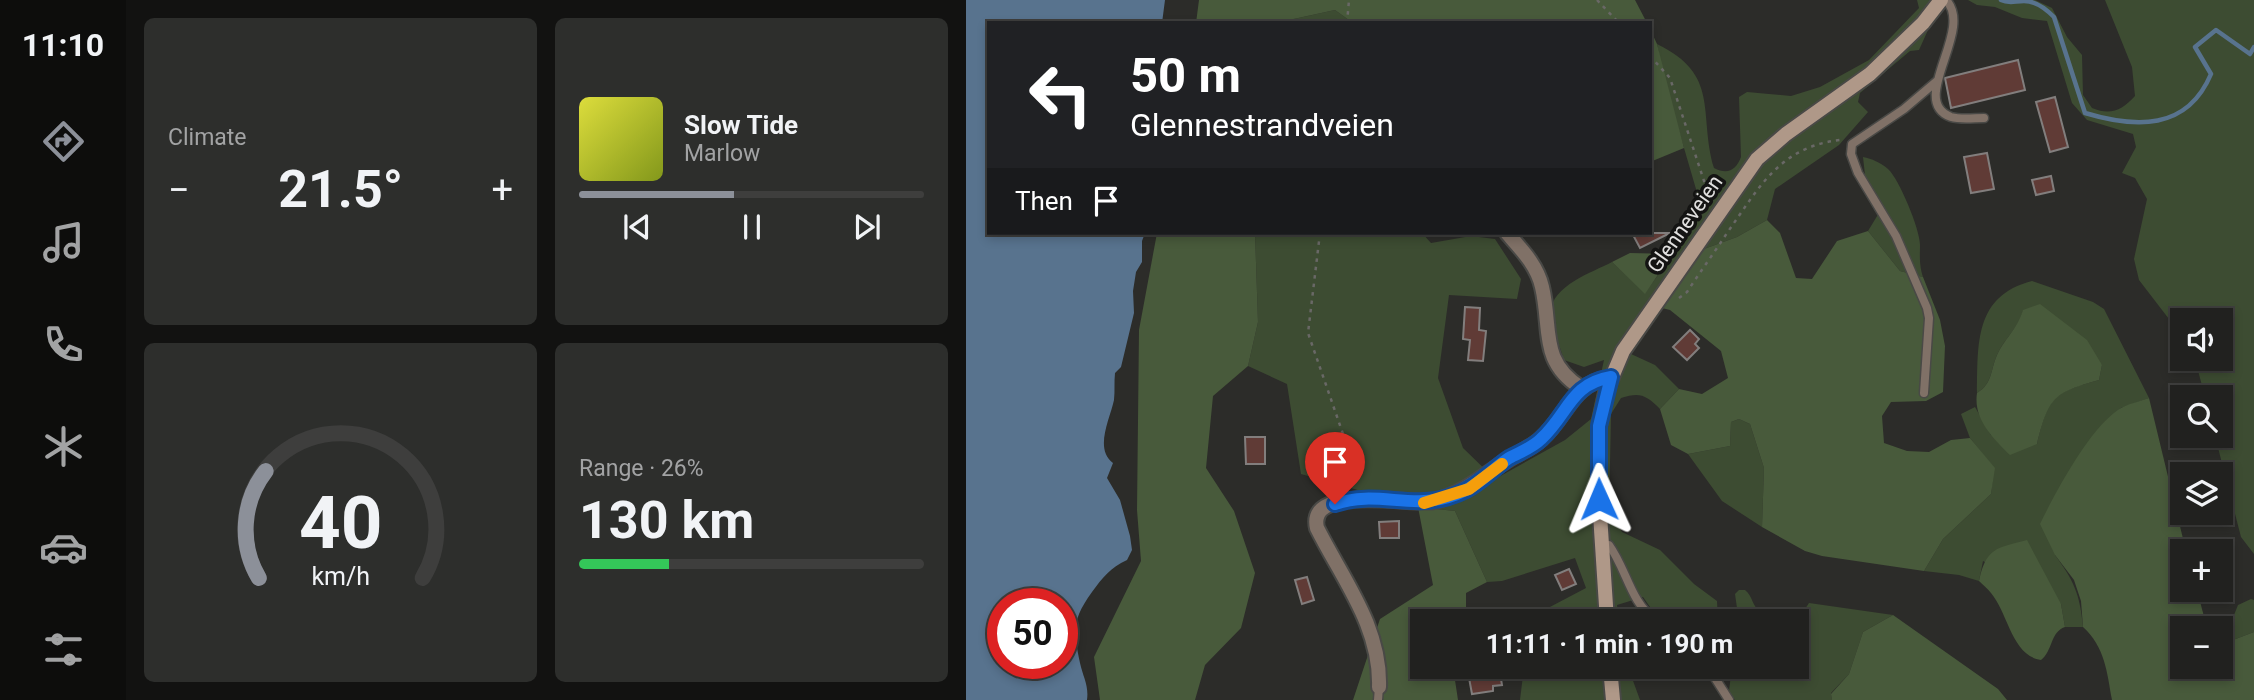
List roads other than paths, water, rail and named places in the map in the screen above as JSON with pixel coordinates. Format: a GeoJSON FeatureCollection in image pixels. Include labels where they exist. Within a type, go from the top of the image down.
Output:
{"type":"FeatureCollection","features":[{"type":"Feature","properties":{"kind":"main road","name":"Glenneveien"},"geometry":{"type":"LineString","coordinates":[[1606,609],[1599,499],[1599,426],[1611,377],[1623,351],[1757,159],[1786,134],[1880,66],[1944,0]]}},
{"type":"Feature","properties":{"kind":"main road"},"geometry":{"type":"LineString","coordinates":[[1612,679],[1613,700]]}},
{"type":"Feature","properties":{"kind":"street"},"geometry":{"type":"LineString","coordinates":[[1509,235],[1525,254],[1542,286],[1554,363],[1566,378],[1580,388]]}},
{"type":"Feature","properties":{"kind":"street"},"geometry":{"type":"LineString","coordinates":[[1378,694],[1378,659],[1366,619],[1316,523],[1321,513],[1340,502],[1362,498],[1425,503],[1463,492],[1511,457],[1538,442],[1561,418],[1580,388],[1611,377]]}},
{"type":"Feature","properties":{"kind":"lane"},"geometry":{"type":"LineString","coordinates":[[1944,0],[1954,13],[1955,24],[1937,81],[1938,105],[1946,114],[1959,118],[1984,118]]}},
{"type":"Feature","properties":{"kind":"lane"},"geometry":{"type":"LineString","coordinates":[[1924,393],[1929,326],[1927,308],[1896,236],[1858,173],[1852,144],[1904,109],[1937,81]]}},
{"type":"Feature","properties":{"kind":"lane"},"geometry":{"type":"LineString","coordinates":[[1602,545],[1609,545],[1621,561],[1643,609]]}},
{"type":"Feature","properties":{"kind":"lane"},"geometry":{"type":"LineString","coordinates":[[1716,679],[1729,700]]}},
{"type":"Feature","properties":{"kind":"water"},"geometry":{"type":"Polygon","coordinates":[[[966,0],[1165,0],[1162,21],[987,21],[987,235],[1144,235],[1142,262],[1136,272],[1133,291],[1134,313],[1121,367],[1115,373],[1114,400],[1104,442],[1107,457],[1113,463],[1107,478],[1120,500],[1132,550],[1127,560],[1111,570],[1100,582],[1085,602],[1078,618],[1078,588],[987,588],[987,679],[1078,679],[1078,652],[1087,700],[966,700],[966,0]]]}},
{"type":"Feature","properties":{"kind":"waterway"},"geometry":{"type":"LineString","coordinates":[[2001,0],[2033,2],[2054,17],[2085,113],[2104,118],[2141,122],[2158,120],[2174,115],[2188,106],[2201,93],[2211,74],[2195,47],[2216,30],[2250,54],[2254,47]]}}]}
